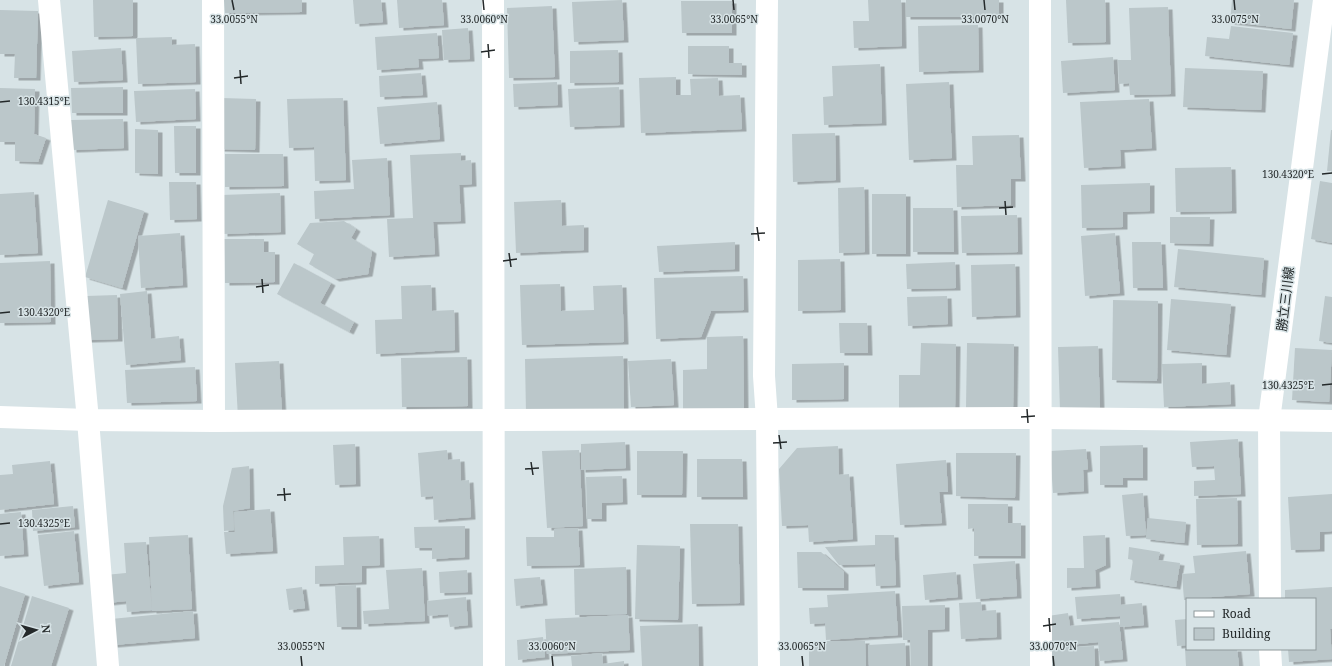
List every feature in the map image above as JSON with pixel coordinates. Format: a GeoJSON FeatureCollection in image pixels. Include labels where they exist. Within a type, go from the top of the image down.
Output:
{"type":"FeatureCollection","features":[{"type":"Feature","properties":{"kind":"street"},"geometry":{"type":"LineString","coordinates":[[49,0],[88,420],[108,666]]}},
{"type":"Feature","properties":{"kind":"street"},"geometry":{"type":"LineString","coordinates":[[213,0],[214,421]]}},
{"type":"Feature","properties":{"kind":"street"},"geometry":{"type":"LineString","coordinates":[[493,0],[494,666]]}},
{"type":"Feature","properties":{"kind":"street"},"geometry":{"type":"LineString","coordinates":[[767,0],[764,376],[767,419],[769,666]]}},
{"type":"Feature","properties":{"kind":"street"},"geometry":{"type":"LineString","coordinates":[[1040,0],[1041,666]]}},
{"type":"Feature","properties":{"kind":"street","name":"勝立三川線"},"geometry":{"type":"LineString","coordinates":[[1270,598],[1269,420],[1324,0]]}},
{"type":"Feature","properties":{"kind":"street"},"geometry":{"type":"LineString","coordinates":[[0,417],[88,420],[214,421],[1041,418],[1332,421]]}},
{"type":"Feature","properties":{"kind":"street"},"geometry":{"type":"LineString","coordinates":[[1270,650],[1270,666]]}},
{"type":"Feature","properties":{"kind":"building"},"geometry":{"type":"Polygon","coordinates":[[[93,0],[133,0],[133,36],[94,37],[93,0]]]}},
{"type":"Feature","properties":{"kind":"building"},"geometry":{"type":"Polygon","coordinates":[[[224,0],[302,0],[302,12],[225,13],[224,0]]]}},
{"type":"Feature","properties":{"kind":"building"},"geometry":{"type":"Polygon","coordinates":[[[353,0],[381,0],[383,22],[355,24],[353,0]]]}},
{"type":"Feature","properties":{"kind":"building"},"geometry":{"type":"Polygon","coordinates":[[[397,0],[442,0],[444,25],[399,28],[397,0]]]}},
{"type":"Feature","properties":{"kind":"building"},"geometry":{"type":"Polygon","coordinates":[[[622,0],[624,40],[574,42],[572,2],[622,0]]]}},
{"type":"Feature","properties":{"kind":"building"},"geometry":{"type":"Polygon","coordinates":[[[868,0],[901,0],[902,46],[854,48],[853,21],[869,21],[868,0]]]}},
{"type":"Feature","properties":{"kind":"building"},"geometry":{"type":"Polygon","coordinates":[[[906,0],[999,0],[999,17],[906,17],[906,0]]]}},
{"type":"Feature","properties":{"kind":"building"},"geometry":{"type":"Polygon","coordinates":[[[1066,0],[1105,0],[1106,42],[1068,43],[1066,0]]]}},
{"type":"Feature","properties":{"kind":"building"},"geometry":{"type":"Polygon","coordinates":[[[1232,0],[1294,0],[1291,29],[1230,22],[1232,0]]]}},
{"type":"Feature","properties":{"kind":"building"},"geometry":{"type":"Polygon","coordinates":[[[681,1],[732,1],[732,33],[682,33],[681,1]]]}},
{"type":"Feature","properties":{"kind":"building"},"geometry":{"type":"Polygon","coordinates":[[[552,6],[555,77],[509,78],[507,8],[552,6]]]}},
{"type":"Feature","properties":{"kind":"building"},"geometry":{"type":"Polygon","coordinates":[[[1168,7],[1171,94],[1130,95],[1129,83],[1119,84],[1118,60],[1131,60],[1129,8],[1168,7]]]}},
{"type":"Feature","properties":{"kind":"building"},"geometry":{"type":"Polygon","coordinates":[[[0,10],[38,11],[36,78],[14,78],[15,54],[0,54],[0,10]]]}},
{"type":"Feature","properties":{"kind":"building"},"geometry":{"type":"Polygon","coordinates":[[[978,25],[979,70],[919,72],[918,26],[978,25]]]}},
{"type":"Feature","properties":{"kind":"building"},"geometry":{"type":"Polygon","coordinates":[[[1231,26],[1293,33],[1289,65],[1205,56],[1207,37],[1229,39],[1231,26]]]}},
{"type":"Feature","properties":{"kind":"building"},"geometry":{"type":"Polygon","coordinates":[[[468,28],[470,59],[444,60],[442,30],[468,28]]]}},
{"type":"Feature","properties":{"kind":"building"},"geometry":{"type":"Polygon","coordinates":[[[437,33],[439,58],[418,59],[419,67],[377,70],[375,37],[437,33]]]}},
{"type":"Feature","properties":{"kind":"building"},"geometry":{"type":"Polygon","coordinates":[[[172,37],[172,45],[195,44],[196,82],[138,84],[136,38],[172,37]]]}},
{"type":"Feature","properties":{"kind":"building"},"geometry":{"type":"Polygon","coordinates":[[[688,46],[729,46],[729,63],[742,63],[742,75],[688,74],[688,46]]]}},
{"type":"Feature","properties":{"kind":"building"},"geometry":{"type":"Polygon","coordinates":[[[121,48],[123,80],[74,82],[72,51],[121,48]]]}},
{"type":"Feature","properties":{"kind":"building"},"geometry":{"type":"Polygon","coordinates":[[[618,50],[619,82],[570,83],[570,51],[618,50]]]}},
{"type":"Feature","properties":{"kind":"building"},"geometry":{"type":"Polygon","coordinates":[[[1113,57],[1115,90],[1063,93],[1061,61],[1113,57]]]}},
{"type":"Feature","properties":{"kind":"building"},"geometry":{"type":"Polygon","coordinates":[[[880,64],[882,123],[824,125],[823,97],[833,96],[832,66],[880,64]]]}},
{"type":"Feature","properties":{"kind":"building"},"geometry":{"type":"Polygon","coordinates":[[[1185,68],[1263,71],[1261,110],[1183,107],[1185,68]]]}},
{"type":"Feature","properties":{"kind":"building"},"geometry":{"type":"Polygon","coordinates":[[[421,73],[423,95],[380,97],[379,76],[421,73]]]}},
{"type":"Feature","properties":{"kind":"building"},"geometry":{"type":"Polygon","coordinates":[[[676,77],[676,95],[691,95],[690,79],[718,78],[719,96],[740,95],[742,129],[641,133],[639,78],[676,77]]]}},
{"type":"Feature","properties":{"kind":"building"},"geometry":{"type":"Polygon","coordinates":[[[557,82],[558,105],[514,107],[513,84],[557,82]]]}},
{"type":"Feature","properties":{"kind":"building"},"geometry":{"type":"Polygon","coordinates":[[[949,82],[952,158],[909,160],[906,84],[949,82]]]}},
{"type":"Feature","properties":{"kind":"building"},"geometry":{"type":"Polygon","coordinates":[[[123,87],[123,113],[72,113],[71,88],[123,87]]]}},
{"type":"Feature","properties":{"kind":"building"},"geometry":{"type":"Polygon","coordinates":[[[619,87],[620,125],[570,127],[568,89],[619,87]]]}},
{"type":"Feature","properties":{"kind":"building"},"geometry":{"type":"Polygon","coordinates":[[[0,88],[35,89],[34,134],[46,138],[38,162],[15,161],[15,142],[0,142],[0,88]]]}},
{"type":"Feature","properties":{"kind":"building"},"geometry":{"type":"Polygon","coordinates":[[[195,89],[196,119],[136,122],[134,91],[195,89]]]}},
{"type":"Feature","properties":{"kind":"building"},"geometry":{"type":"Polygon","coordinates":[[[221,98],[256,99],[255,150],[220,149],[221,98]]]}},
{"type":"Feature","properties":{"kind":"building"},"geometry":{"type":"Polygon","coordinates":[[[343,98],[346,180],[315,181],[314,147],[289,148],[287,99],[343,98]]]}},
{"type":"Feature","properties":{"kind":"building"},"geometry":{"type":"Polygon","coordinates":[[[1149,99],[1152,148],[1120,150],[1121,166],[1084,168],[1080,102],[1149,99]]]}},
{"type":"Feature","properties":{"kind":"building"},"geometry":{"type":"Polygon","coordinates":[[[437,102],[440,139],[380,144],[377,107],[437,102]]]}},
{"type":"Feature","properties":{"kind":"building"},"geometry":{"type":"Polygon","coordinates":[[[123,119],[124,148],[72,150],[71,120],[123,119]]]}},
{"type":"Feature","properties":{"kind":"building"},"geometry":{"type":"Polygon","coordinates":[[[174,126],[196,126],[196,173],[175,173],[174,126]]]}},
{"type":"Feature","properties":{"kind":"building"},"geometry":{"type":"Polygon","coordinates":[[[135,129],[158,130],[158,174],[135,173],[135,129]]]}},
{"type":"Feature","properties":{"kind":"building"},"geometry":{"type":"Polygon","coordinates":[[[1331,130],[1332,171],[1327,171],[1331,130]]]}},
{"type":"Feature","properties":{"kind":"building"},"geometry":{"type":"Polygon","coordinates":[[[835,133],[836,180],[793,182],[792,134],[835,133]]]}},
{"type":"Feature","properties":{"kind":"building"},"geometry":{"type":"Polygon","coordinates":[[[1019,135],[1021,179],[1011,179],[1011,205],[957,207],[956,165],[973,165],[972,136],[1019,135]]]}},
{"type":"Feature","properties":{"kind":"building"},"geometry":{"type":"Polygon","coordinates":[[[461,153],[461,161],[471,160],[472,184],[459,185],[461,221],[433,222],[435,254],[389,257],[387,219],[413,218],[410,155],[461,153]]]}},
{"type":"Feature","properties":{"kind":"building"},"geometry":{"type":"Polygon","coordinates":[[[225,154],[283,154],[284,186],[225,187],[225,154]]]}},
{"type":"Feature","properties":{"kind":"building"},"geometry":{"type":"Polygon","coordinates":[[[387,158],[390,215],[315,219],[314,191],[354,189],[352,160],[387,158]]]}},
{"type":"Feature","properties":{"kind":"building"},"geometry":{"type":"Polygon","coordinates":[[[1231,167],[1232,211],[1176,212],[1175,168],[1231,167]]]}},
{"type":"Feature","properties":{"kind":"building"},"geometry":{"type":"Polygon","coordinates":[[[1320,181],[1332,183],[1332,243],[1311,239],[1320,181]]]}},
{"type":"Feature","properties":{"kind":"building"},"geometry":{"type":"Polygon","coordinates":[[[169,182],[196,182],[197,219],[170,220],[169,182]]]}},
{"type":"Feature","properties":{"kind":"building"},"geometry":{"type":"Polygon","coordinates":[[[1150,183],[1150,211],[1123,212],[1123,227],[1082,228],[1081,185],[1150,183]]]}},
{"type":"Feature","properties":{"kind":"building"},"geometry":{"type":"Polygon","coordinates":[[[864,187],[865,252],[839,253],[838,188],[864,187]]]}},
{"type":"Feature","properties":{"kind":"building"},"geometry":{"type":"Polygon","coordinates":[[[34,192],[38,253],[0,255],[0,194],[34,192]]]}},
{"type":"Feature","properties":{"kind":"building"},"geometry":{"type":"Polygon","coordinates":[[[280,193],[281,232],[223,234],[222,195],[280,193]]]}},
{"type":"Feature","properties":{"kind":"building"},"geometry":{"type":"Polygon","coordinates":[[[872,194],[906,194],[906,254],[872,254],[872,194]]]}},
{"type":"Feature","properties":{"kind":"building"},"geometry":{"type":"Polygon","coordinates":[[[108,200],[144,211],[122,288],[85,277],[108,200]]]}},
{"type":"Feature","properties":{"kind":"building"},"geometry":{"type":"Polygon","coordinates":[[[561,200],[562,226],[584,225],[584,250],[516,253],[514,202],[561,200]]]}},
{"type":"Feature","properties":{"kind":"building"},"geometry":{"type":"Polygon","coordinates":[[[913,208],[953,208],[954,252],[913,252],[913,208]]]}},
{"type":"Feature","properties":{"kind":"building"},"geometry":{"type":"Polygon","coordinates":[[[1017,215],[1018,252],[962,253],[961,216],[1017,215]]]}},
{"type":"Feature","properties":{"kind":"building"},"geometry":{"type":"Polygon","coordinates":[[[1170,217],[1210,217],[1209,244],[1170,243],[1170,217]]]}},
{"type":"Feature","properties":{"kind":"building"},"geometry":{"type":"Polygon","coordinates":[[[344,221],[356,229],[351,238],[372,251],[368,274],[335,279],[309,264],[314,254],[297,244],[310,223],[344,221]]]}},
{"type":"Feature","properties":{"kind":"building"},"geometry":{"type":"Polygon","coordinates":[[[180,233],[183,285],[141,288],[138,236],[180,233]]]}},
{"type":"Feature","properties":{"kind":"building"},"geometry":{"type":"Polygon","coordinates":[[[1115,233],[1120,293],[1085,296],[1081,236],[1115,233]]]}},
{"type":"Feature","properties":{"kind":"building"},"geometry":{"type":"Polygon","coordinates":[[[224,239],[264,239],[264,252],[275,252],[275,282],[225,283],[224,239]]]}},
{"type":"Feature","properties":{"kind":"building"},"geometry":{"type":"Polygon","coordinates":[[[735,242],[735,269],[659,272],[657,246],[735,242]]]}},
{"type":"Feature","properties":{"kind":"building"},"geometry":{"type":"Polygon","coordinates":[[[1132,242],[1161,242],[1163,288],[1133,288],[1132,242]]]}},
{"type":"Feature","properties":{"kind":"building"},"geometry":{"type":"Polygon","coordinates":[[[1178,249],[1264,258],[1261,295],[1174,287],[1178,249]]]}},
{"type":"Feature","properties":{"kind":"building"},"geometry":{"type":"Polygon","coordinates":[[[840,259],[841,310],[798,311],[798,260],[840,259]]]}},
{"type":"Feature","properties":{"kind":"building"},"geometry":{"type":"Polygon","coordinates":[[[50,261],[51,322],[0,323],[0,263],[50,261]]]}},
{"type":"Feature","properties":{"kind":"building"},"geometry":{"type":"Polygon","coordinates":[[[955,262],[956,288],[907,289],[906,264],[955,262]]]}},
{"type":"Feature","properties":{"kind":"building"},"geometry":{"type":"Polygon","coordinates":[[[294,263],[331,283],[320,303],[354,322],[349,332],[277,294],[294,263]]]}},
{"type":"Feature","properties":{"kind":"building"},"geometry":{"type":"Polygon","coordinates":[[[1015,264],[1016,315],[972,317],[971,265],[1015,264]]]}},
{"type":"Feature","properties":{"kind":"building"},"geometry":{"type":"Polygon","coordinates":[[[743,276],[744,310],[711,311],[701,337],[656,339],[654,278],[743,276]]]}},
{"type":"Feature","properties":{"kind":"building"},"geometry":{"type":"Polygon","coordinates":[[[560,284],[561,311],[594,310],[593,286],[622,285],[624,342],[522,345],[520,285],[560,284]]]}},
{"type":"Feature","properties":{"kind":"building"},"geometry":{"type":"Polygon","coordinates":[[[431,285],[432,311],[454,310],[455,350],[376,354],[375,320],[402,319],[401,286],[431,285]]]}},
{"type":"Feature","properties":{"kind":"building"},"geometry":{"type":"Polygon","coordinates":[[[147,291],[151,339],[179,336],[181,360],[126,365],[120,294],[147,291]]]}},
{"type":"Feature","properties":{"kind":"building"},"geometry":{"type":"Polygon","coordinates":[[[117,295],[118,339],[87,340],[86,296],[117,295]]]}},
{"type":"Feature","properties":{"kind":"building"},"geometry":{"type":"Polygon","coordinates":[[[947,296],[948,324],[908,326],[907,297],[947,296]]]}},
{"type":"Feature","properties":{"kind":"building"},"geometry":{"type":"Polygon","coordinates":[[[1325,296],[1332,297],[1332,343],[1319,341],[1325,296]]]}},
{"type":"Feature","properties":{"kind":"building"},"geometry":{"type":"Polygon","coordinates":[[[1171,299],[1231,304],[1226,355],[1167,350],[1171,299]]]}},
{"type":"Feature","properties":{"kind":"building"},"geometry":{"type":"Polygon","coordinates":[[[1113,300],[1158,301],[1157,381],[1112,380],[1113,300]]]}},
{"type":"Feature","properties":{"kind":"building"},"geometry":{"type":"Polygon","coordinates":[[[839,323],[867,323],[868,353],[840,353],[839,323]]]}},
{"type":"Feature","properties":{"kind":"building"},"geometry":{"type":"Polygon","coordinates":[[[743,336],[744,410],[683,411],[683,370],[707,369],[707,337],[743,336]]]}},
{"type":"Feature","properties":{"kind":"building"},"geometry":{"type":"Polygon","coordinates":[[[921,343],[956,344],[955,409],[899,408],[899,375],[920,375],[921,343]]]}},
{"type":"Feature","properties":{"kind":"building"},"geometry":{"type":"Polygon","coordinates":[[[967,343],[1014,344],[1013,409],[966,408],[967,343]]]}},
{"type":"Feature","properties":{"kind":"building"},"geometry":{"type":"Polygon","coordinates":[[[1098,346],[1100,408],[1060,410],[1058,347],[1098,346]]]}},
{"type":"Feature","properties":{"kind":"building"},"geometry":{"type":"Polygon","coordinates":[[[1295,348],[1332,350],[1329,402],[1292,400],[1295,348]]]}},
{"type":"Feature","properties":{"kind":"building"},"geometry":{"type":"Polygon","coordinates":[[[623,356],[624,411],[526,414],[525,359],[623,356]]]}},
{"type":"Feature","properties":{"kind":"building"},"geometry":{"type":"Polygon","coordinates":[[[467,357],[468,406],[402,407],[401,358],[467,357]]]}},
{"type":"Feature","properties":{"kind":"building"},"geometry":{"type":"Polygon","coordinates":[[[671,359],[674,405],[631,407],[628,361],[671,359]]]}},
{"type":"Feature","properties":{"kind":"building"},"geometry":{"type":"Polygon","coordinates":[[[279,361],[282,415],[238,418],[235,363],[279,361]]]}},
{"type":"Feature","properties":{"kind":"building"},"geometry":{"type":"Polygon","coordinates":[[[844,363],[844,399],[792,400],[792,364],[844,363]]]}},
{"type":"Feature","properties":{"kind":"building"},"geometry":{"type":"Polygon","coordinates":[[[1202,363],[1202,384],[1230,382],[1231,404],[1164,407],[1162,364],[1202,363]]]}},
{"type":"Feature","properties":{"kind":"building"},"geometry":{"type":"Polygon","coordinates":[[[195,367],[197,401],[127,403],[125,370],[195,367]]]}},
{"type":"Feature","properties":{"kind":"building"},"geometry":{"type":"Polygon","coordinates":[[[1238,439],[1241,494],[1194,496],[1194,481],[1215,480],[1214,466],[1192,467],[1190,442],[1238,439]]]}},
{"type":"Feature","properties":{"kind":"building"},"geometry":{"type":"Polygon","coordinates":[[[625,442],[626,468],[581,470],[581,444],[625,442]]]}},
{"type":"Feature","properties":{"kind":"building"},"geometry":{"type":"Polygon","coordinates":[[[355,444],[356,484],[335,485],[333,445],[355,444]]]}},
{"type":"Feature","properties":{"kind":"building"},"geometry":{"type":"Polygon","coordinates":[[[1143,445],[1143,478],[1123,478],[1123,485],[1100,485],[1100,446],[1143,445]]]}},
{"type":"Feature","properties":{"kind":"building"},"geometry":{"type":"Polygon","coordinates":[[[838,446],[839,475],[849,474],[853,539],[809,542],[808,525],[782,526],[779,469],[797,448],[838,446]]]}},
{"type":"Feature","properties":{"kind":"building"},"geometry":{"type":"Polygon","coordinates":[[[1086,449],[1088,469],[1083,470],[1084,491],[1053,493],[1050,451],[1086,449]]]}},
{"type":"Feature","properties":{"kind":"building"},"geometry":{"type":"Polygon","coordinates":[[[447,450],[448,460],[460,459],[461,481],[469,480],[471,517],[434,520],[433,496],[421,497],[418,453],[447,450]]]}},
{"type":"Feature","properties":{"kind":"building"},"geometry":{"type":"Polygon","coordinates":[[[579,450],[583,526],[547,528],[542,451],[579,450]]]}},
{"type":"Feature","properties":{"kind":"building"},"geometry":{"type":"Polygon","coordinates":[[[637,451],[683,451],[682,495],[637,495],[637,451]]]}},
{"type":"Feature","properties":{"kind":"building"},"geometry":{"type":"Polygon","coordinates":[[[956,453],[1016,453],[1015,498],[956,496],[956,453]]]}},
{"type":"Feature","properties":{"kind":"building"},"geometry":{"type":"Polygon","coordinates":[[[697,459],[742,459],[743,497],[697,497],[697,459]]]}},
{"type":"Feature","properties":{"kind":"building"},"geometry":{"type":"Polygon","coordinates":[[[946,460],[948,492],[939,492],[942,523],[900,525],[896,464],[946,460]]]}},
{"type":"Feature","properties":{"kind":"building"},"geometry":{"type":"Polygon","coordinates":[[[50,461],[54,504],[0,510],[0,475],[13,474],[12,465],[50,461]]]}},
{"type":"Feature","properties":{"kind":"building"},"geometry":{"type":"Polygon","coordinates":[[[249,466],[250,508],[233,511],[234,530],[224,531],[223,506],[232,468],[249,466]]]}},
{"type":"Feature","properties":{"kind":"building"},"geometry":{"type":"Polygon","coordinates":[[[622,476],[623,502],[602,503],[602,519],[587,519],[586,477],[622,476]]]}},
{"type":"Feature","properties":{"kind":"building"},"geometry":{"type":"Polygon","coordinates":[[[1143,493],[1146,535],[1126,536],[1122,495],[1143,493]]]}},
{"type":"Feature","properties":{"kind":"building"},"geometry":{"type":"Polygon","coordinates":[[[1332,494],[1332,531],[1320,532],[1320,549],[1291,550],[1288,497],[1332,494]]]}},
{"type":"Feature","properties":{"kind":"building"},"geometry":{"type":"Polygon","coordinates":[[[1237,498],[1238,544],[1197,545],[1196,499],[1237,498]]]}},
{"type":"Feature","properties":{"kind":"building"},"geometry":{"type":"Polygon","coordinates":[[[968,504],[1008,504],[1008,523],[1021,523],[1021,556],[974,556],[974,528],[968,529],[968,504]]]}},
{"type":"Feature","properties":{"kind":"building"},"geometry":{"type":"Polygon","coordinates":[[[73,506],[75,527],[33,531],[32,510],[73,506]]]}},
{"type":"Feature","properties":{"kind":"building"},"geometry":{"type":"Polygon","coordinates":[[[270,509],[273,551],[226,554],[224,532],[235,532],[234,512],[270,509]]]}},
{"type":"Feature","properties":{"kind":"building"},"geometry":{"type":"Polygon","coordinates":[[[21,512],[24,554],[0,556],[0,514],[21,512]]]}},
{"type":"Feature","properties":{"kind":"building"},"geometry":{"type":"Polygon","coordinates":[[[1148,518],[1186,522],[1184,543],[1146,539],[1148,518]]]}},
{"type":"Feature","properties":{"kind":"building"},"geometry":{"type":"Polygon","coordinates":[[[690,524],[738,524],[740,603],[692,604],[690,524]]]}},
{"type":"Feature","properties":{"kind":"building"},"geometry":{"type":"Polygon","coordinates":[[[465,526],[465,557],[432,559],[432,548],[415,548],[414,527],[465,526]]]}},
{"type":"Feature","properties":{"kind":"building"},"geometry":{"type":"Polygon","coordinates":[[[578,528],[580,565],[527,566],[526,537],[554,537],[554,529],[578,528]]]}},
{"type":"Feature","properties":{"kind":"building"},"geometry":{"type":"Polygon","coordinates":[[[74,531],[79,582],[44,586],[38,535],[74,531]]]}},
{"type":"Feature","properties":{"kind":"building"},"geometry":{"type":"Polygon","coordinates":[[[188,535],[192,609],[152,611],[149,537],[188,535]]]}},
{"type":"Feature","properties":{"kind":"building"},"geometry":{"type":"Polygon","coordinates":[[[875,535],[894,535],[896,585],[876,586],[875,564],[839,565],[825,547],[875,545],[875,535]]]}},
{"type":"Feature","properties":{"kind":"building"},"geometry":{"type":"Polygon","coordinates":[[[1105,535],[1106,565],[1095,570],[1096,586],[1067,588],[1067,568],[1084,568],[1083,536],[1105,535]]]}},
{"type":"Feature","properties":{"kind":"building"},"geometry":{"type":"Polygon","coordinates":[[[379,536],[380,565],[362,566],[362,582],[315,584],[315,566],[344,565],[343,537],[379,536]]]}},
{"type":"Feature","properties":{"kind":"building"},"geometry":{"type":"Polygon","coordinates":[[[146,542],[152,610],[127,612],[126,601],[107,603],[105,575],[126,573],[124,543],[146,542]]]}},
{"type":"Feature","properties":{"kind":"building"},"geometry":{"type":"Polygon","coordinates":[[[637,545],[680,546],[678,620],[635,619],[637,545]]]}},
{"type":"Feature","properties":{"kind":"building"},"geometry":{"type":"Polygon","coordinates":[[[1129,547],[1160,552],[1158,560],[1180,563],[1176,587],[1130,580],[1133,560],[1128,559],[1129,547]]]}},
{"type":"Feature","properties":{"kind":"building"},"geometry":{"type":"Polygon","coordinates":[[[1246,551],[1250,594],[1186,598],[1186,600],[1184,600],[1182,574],[1195,573],[1193,556],[1246,551]]]}},
{"type":"Feature","properties":{"kind":"building"},"geometry":{"type":"Polygon","coordinates":[[[797,552],[821,552],[844,572],[844,588],[798,588],[797,552]]]}},
{"type":"Feature","properties":{"kind":"building"},"geometry":{"type":"Polygon","coordinates":[[[1015,561],[1017,596],[976,599],[973,564],[1015,561]]]}},
{"type":"Feature","properties":{"kind":"building"},"geometry":{"type":"Polygon","coordinates":[[[626,567],[627,614],[575,615],[574,569],[626,567]]]}},
{"type":"Feature","properties":{"kind":"building"},"geometry":{"type":"Polygon","coordinates":[[[422,568],[425,621],[364,624],[363,611],[389,609],[386,570],[422,568]]]}},
{"type":"Feature","properties":{"kind":"building"},"geometry":{"type":"Polygon","coordinates":[[[467,570],[468,592],[440,593],[439,572],[467,570]]]}},
{"type":"Feature","properties":{"kind":"building"},"geometry":{"type":"Polygon","coordinates":[[[956,572],[958,597],[925,600],[923,575],[956,572]]]}},
{"type":"Feature","properties":{"kind":"building"},"geometry":{"type":"Polygon","coordinates":[[[540,577],[543,603],[516,606],[514,579],[540,577]]]}},
{"type":"Feature","properties":{"kind":"building"},"geometry":{"type":"Polygon","coordinates":[[[356,585],[357,627],[337,627],[335,586],[356,585]]]}},
{"type":"Feature","properties":{"kind":"building"},"geometry":{"type":"Polygon","coordinates":[[[0,586],[25,594],[4,666],[0,666],[0,586]]]}},
{"type":"Feature","properties":{"kind":"building"},"geometry":{"type":"Polygon","coordinates":[[[302,587],[305,608],[289,610],[286,589],[302,587]]]}},
{"type":"Feature","properties":{"kind":"building"},"geometry":{"type":"Polygon","coordinates":[[[1332,587],[1332,629],[1330,629],[1332,659],[1289,662],[1288,650],[1316,650],[1316,598],[1285,598],[1285,590],[1332,587]]]}},
{"type":"Feature","properties":{"kind":"building"},"geometry":{"type":"Polygon","coordinates":[[[895,591],[898,635],[826,640],[825,623],[810,624],[809,608],[828,607],[827,595],[895,591]]]}},
{"type":"Feature","properties":{"kind":"building"},"geometry":{"type":"Polygon","coordinates":[[[1120,594],[1121,605],[1142,603],[1144,625],[1120,627],[1120,616],[1077,619],[1075,597],[1120,594]]]}},
{"type":"Feature","properties":{"kind":"building"},"geometry":{"type":"Polygon","coordinates":[[[32,596],[69,608],[51,666],[11,666],[32,596]]]}},
{"type":"Feature","properties":{"kind":"building"},"geometry":{"type":"Polygon","coordinates":[[[466,597],[468,625],[450,627],[448,614],[428,616],[427,601],[466,597]]]}},
{"type":"Feature","properties":{"kind":"building"},"geometry":{"type":"Polygon","coordinates":[[[981,602],[982,611],[996,610],[997,637],[961,639],[959,603],[981,602]]]}},
{"type":"Feature","properties":{"kind":"building"},"geometry":{"type":"Polygon","coordinates":[[[945,605],[945,629],[928,630],[928,666],[911,666],[910,640],[903,640],[902,606],[945,605]]]}},
{"type":"Feature","properties":{"kind":"building"},"geometry":{"type":"Polygon","coordinates":[[[193,611],[195,638],[113,645],[111,619],[193,611]]]}},
{"type":"Feature","properties":{"kind":"building"},"geometry":{"type":"Polygon","coordinates":[[[1068,613],[1070,626],[1119,622],[1123,659],[1100,661],[1098,642],[1051,647],[1048,616],[1068,613]]]}},
{"type":"Feature","properties":{"kind":"building"},"geometry":{"type":"Polygon","coordinates":[[[628,615],[630,650],[547,654],[545,619],[628,615]]]}},
{"type":"Feature","properties":{"kind":"building"},"geometry":{"type":"Polygon","coordinates":[[[1186,619],[1186,645],[1177,646],[1175,620],[1186,619]]]}},
{"type":"Feature","properties":{"kind":"building"},"geometry":{"type":"Polygon","coordinates":[[[698,624],[699,666],[642,666],[640,626],[698,624]]]}},
{"type":"Feature","properties":{"kind":"building"},"geometry":{"type":"Polygon","coordinates":[[[543,637],[545,657],[518,660],[517,640],[543,637]]]}},
{"type":"Feature","properties":{"kind":"building"},"geometry":{"type":"Polygon","coordinates":[[[809,641],[865,641],[866,666],[809,666],[809,641]]]}},
{"type":"Feature","properties":{"kind":"building"},"geometry":{"type":"Polygon","coordinates":[[[905,643],[906,666],[869,666],[868,645],[905,643]]]}},
{"type":"Feature","properties":{"kind":"building"},"geometry":{"type":"Polygon","coordinates":[[[1094,646],[1095,666],[1048,666],[1046,649],[1094,646]]]}},
{"type":"Feature","properties":{"kind":"building"},"geometry":{"type":"Polygon","coordinates":[[[1185,649],[1237,650],[1239,666],[1186,666],[1185,649]]]}},
{"type":"Feature","properties":{"kind":"building"},"geometry":{"type":"Polygon","coordinates":[[[602,653],[603,664],[624,661],[624,666],[572,666],[571,656],[602,653]]]}}]}
